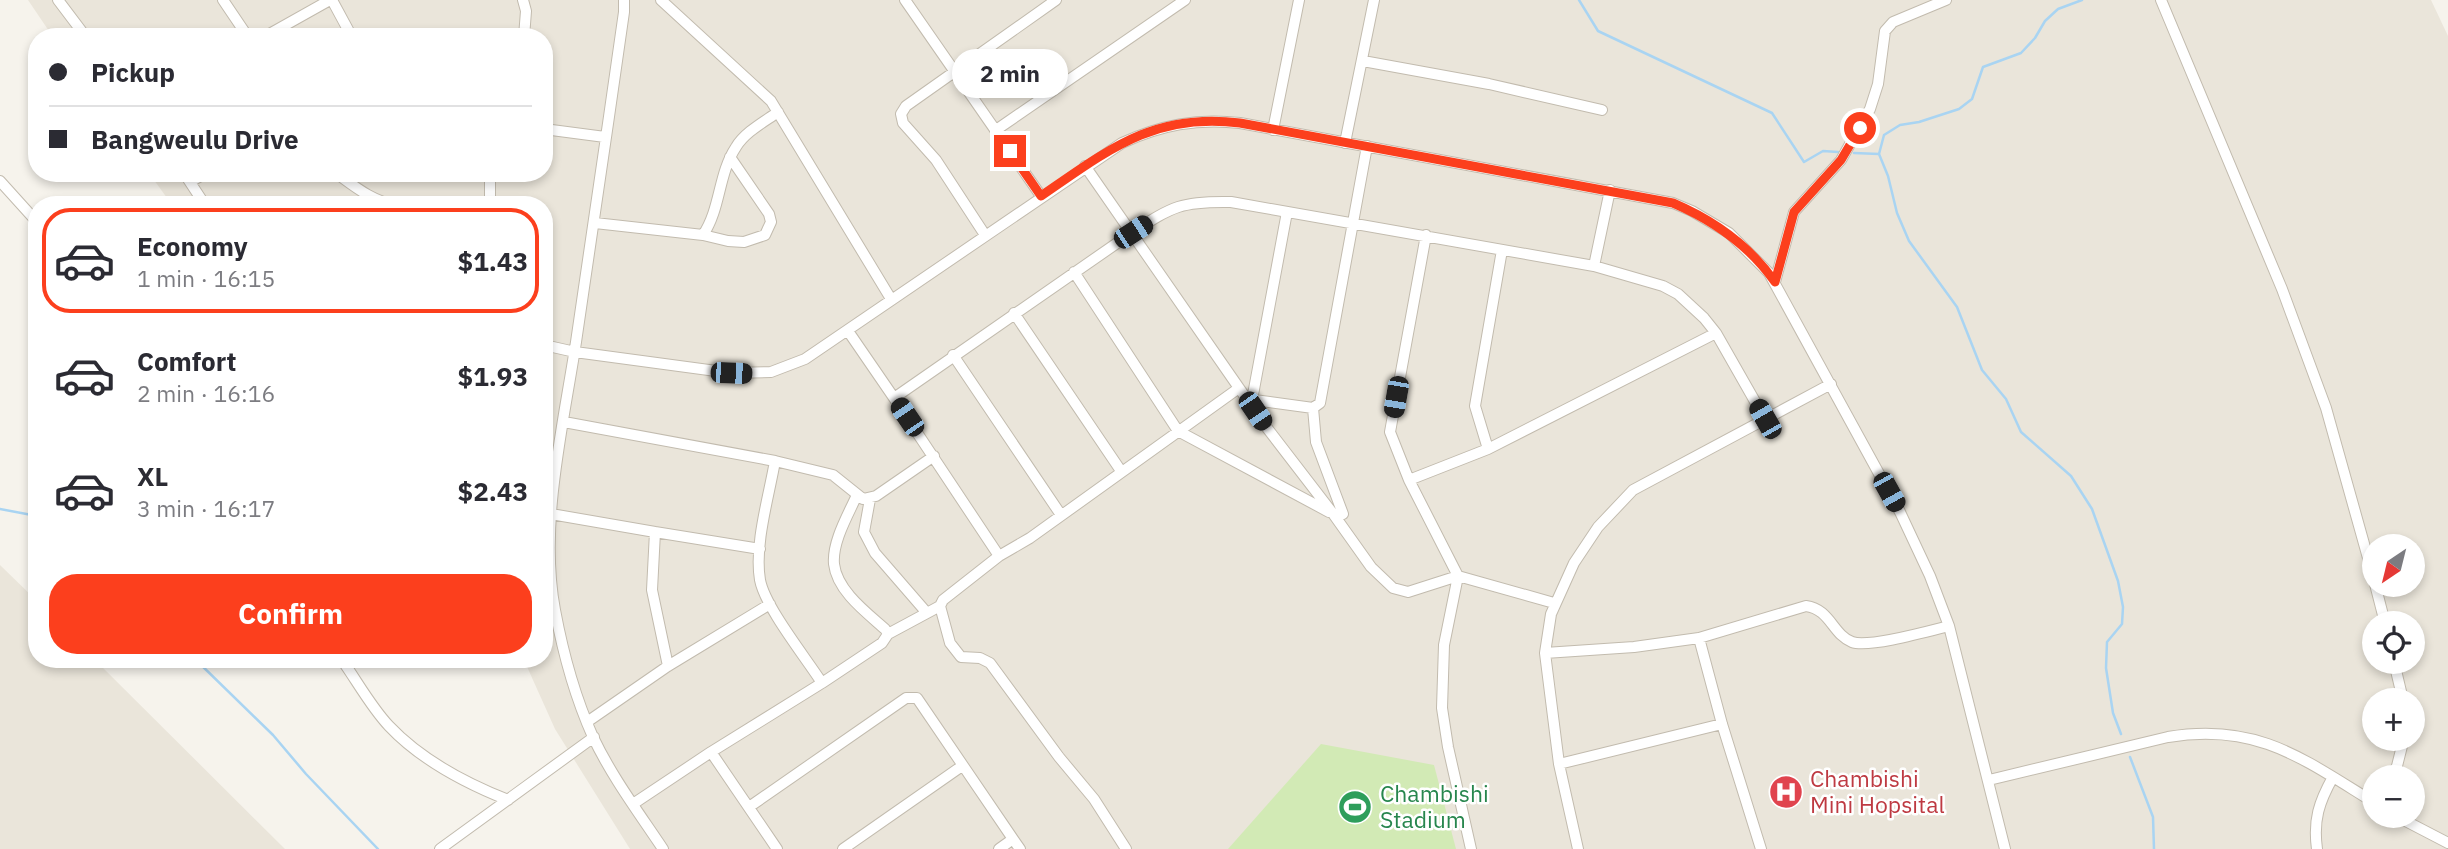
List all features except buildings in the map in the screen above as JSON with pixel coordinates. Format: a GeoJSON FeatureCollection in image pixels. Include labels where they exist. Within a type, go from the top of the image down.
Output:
{"type":"FeatureCollection","features":[{"type":"Feature","properties":{"kind":"street"},"geometry":{"type":"LineString","coordinates":[[58,0],[79,28]]}},
{"type":"Feature","properties":{"kind":"street"},"geometry":{"type":"LineString","coordinates":[[223,0],[242,28]]}},
{"type":"Feature","properties":{"kind":"street"},"geometry":{"type":"LineString","coordinates":[[280,28],[331,0],[347,28]]}},
{"type":"Feature","properties":{"kind":"street"},"geometry":{"type":"LineString","coordinates":[[523,0],[526,11],[525,28]]}},
{"type":"Feature","properties":{"kind":"street"},"geometry":{"type":"LineString","coordinates":[[553,500],[595,223],[624,0]]}},
{"type":"Feature","properties":{"kind":"street"},"geometry":{"type":"LineString","coordinates":[[661,0],[752,82],[778,112],[891,299]]}},
{"type":"Feature","properties":{"kind":"street"},"geometry":{"type":"LineString","coordinates":[[905,0],[1041,196]]}},
{"type":"Feature","properties":{"kind":"street"},"geometry":{"type":"LineString","coordinates":[[985,235],[936,160],[902,123],[901,114],[906,106],[1056,0]]}},
{"type":"Feature","properties":{"kind":"street"},"geometry":{"type":"LineString","coordinates":[[996,130],[1185,0]]}},
{"type":"Feature","properties":{"kind":"street"},"geometry":{"type":"LineString","coordinates":[[1273,130],[1299,0]]}},
{"type":"Feature","properties":{"kind":"street"},"geometry":{"type":"LineString","coordinates":[[1345,143],[1374,0]]}},
{"type":"Feature","properties":{"kind":"street"},"geometry":{"type":"LineString","coordinates":[[1775,282],[1794,212],[1841,160],[1870,108],[1878,84],[1885,31],[1893,22],[1932,2],[1946,0]]}},
{"type":"Feature","properties":{"kind":"street"},"geometry":{"type":"LineString","coordinates":[[2161,0],[2282,289],[2326,408],[2362,537]]}},
{"type":"Feature","properties":{"kind":"street"},"geometry":{"type":"LineString","coordinates":[[1363,61],[1489,84],[1602,110]]}},
{"type":"Feature","properties":{"kind":"street"},"geometry":{"type":"LineString","coordinates":[[704,235],[713,218],[730,157],[741,140],[778,112]]}},
{"type":"Feature","properties":{"kind":"street"},"geometry":{"type":"LineString","coordinates":[[553,347],[704,370],[752,374],[789,366],[848,331],[1086,166],[1132,138],[1180,122],[1219,120],[1673,203],[1713,223],[1744,246],[1775,282],[1917,547],[1949,626],[2005,849]]}},
{"type":"Feature","properties":{"kind":"street"},"geometry":{"type":"LineString","coordinates":[[553,129],[605,137]]}},
{"type":"Feature","properties":{"kind":"street"},"geometry":{"type":"LineString","coordinates":[[1249,399],[1313,408],[1320,403],[1367,146]]}},
{"type":"Feature","properties":{"kind":"street"},"geometry":{"type":"LineString","coordinates":[[595,223],[744,242],[765,235],[771,222],[769,214],[730,157]]}},
{"type":"Feature","properties":{"kind":"street"},"geometry":{"type":"LineString","coordinates":[[1086,166],[1239,388],[1339,514],[1371,567],[1393,588],[1408,592],[1458,576],[1554,603]]}},
{"type":"Feature","properties":{"kind":"street"},"geometry":{"type":"LineString","coordinates":[[0,181],[28,212]]}},
{"type":"Feature","properties":{"kind":"street"},"geometry":{"type":"LineString","coordinates":[[349,182],[371,196]]}},
{"type":"Feature","properties":{"kind":"street"},"geometry":{"type":"LineString","coordinates":[[1594,266],[1610,190]]}},
{"type":"Feature","properties":{"kind":"street"},"geometry":{"type":"LineString","coordinates":[[894,398],[1014,313],[1168,210],[1196,202],[1231,202],[1594,266],[1644,280],[1678,294],[1698,311],[1716,333],[1765,419]]}},
{"type":"Feature","properties":{"kind":"street"},"geometry":{"type":"LineString","coordinates":[[1249,399],[1287,212]]}},
{"type":"Feature","properties":{"kind":"street"},"geometry":{"type":"LineString","coordinates":[[1426,235],[1390,432],[1409,480],[1458,576],[1444,645],[1443,708],[1450,761],[1471,849]]}},
{"type":"Feature","properties":{"kind":"street"},"geometry":{"type":"LineString","coordinates":[[1488,449],[1475,406],[1502,250]]}},
{"type":"Feature","properties":{"kind":"street"},"geometry":{"type":"LineString","coordinates":[[1074,272],[1178,432],[1339,514]]}},
{"type":"Feature","properties":{"kind":"street"},"geometry":{"type":"LineString","coordinates":[[1014,313],[1121,471]]}},
{"type":"Feature","properties":{"kind":"street"},"geometry":{"type":"LineString","coordinates":[[848,331],[999,556]]}},
{"type":"Feature","properties":{"kind":"street"},"geometry":{"type":"LineString","coordinates":[[1409,480],[1488,449],[1716,333]]}},
{"type":"Feature","properties":{"kind":"street"},"geometry":{"type":"LineString","coordinates":[[953,355],[1061,515]]}},
{"type":"Feature","properties":{"kind":"street"},"geometry":{"type":"LineString","coordinates":[[1578,849],[1559,764],[1545,653],[1554,603],[1584,546],[1621,500],[1646,481],[1831,384]]}},
{"type":"Feature","properties":{"kind":"street"},"geometry":{"type":"LineString","coordinates":[[633,804],[822,683],[881,643],[888,634],[940,606],[943,600],[999,556],[1239,388]]}},
{"type":"Feature","properties":{"kind":"street"},"geometry":{"type":"LineString","coordinates":[[1313,408],[1315,442],[1339,514]]}},
{"type":"Feature","properties":{"kind":"street"},"geometry":{"type":"LineString","coordinates":[[564,422],[775,461],[833,475],[863,499],[870,499],[934,456]]}},
{"type":"Feature","properties":{"kind":"street"},"geometry":{"type":"LineString","coordinates":[[775,461],[760,549],[761,581],[770,604],[822,683]]}},
{"type":"Feature","properties":{"kind":"street"},"geometry":{"type":"LineString","coordinates":[[857,495],[839,539],[834,565],[853,599],[888,634]]}},
{"type":"Feature","properties":{"kind":"street"},"geometry":{"type":"LineString","coordinates":[[870,499],[864,532],[875,553],[927,613]]}},
{"type":"Feature","properties":{"kind":"street"},"geometry":{"type":"LineString","coordinates":[[553,514],[760,549]]}},
{"type":"Feature","properties":{"kind":"street"},"geometry":{"type":"LineString","coordinates":[[655,532],[652,590],[668,666]]}},
{"type":"Feature","properties":{"kind":"street"},"geometry":{"type":"LineString","coordinates":[[553,588],[555,610],[573,686],[587,722],[633,804],[663,849]]}},
{"type":"Feature","properties":{"kind":"street"},"geometry":{"type":"LineString","coordinates":[[587,722],[668,666],[770,604]]}},
{"type":"Feature","properties":{"kind":"street"},"geometry":{"type":"LineString","coordinates":[[940,606],[955,652],[961,657],[980,658],[990,663],[1059,757],[1094,799],[1126,849]]}},
{"type":"Feature","properties":{"kind":"street"},"geometry":{"type":"LineString","coordinates":[[1545,653],[1634,647],[1699,638],[1807,606],[1816,607],[1844,637],[1853,642],[1883,640],[1949,626]]}},
{"type":"Feature","properties":{"kind":"street"},"geometry":{"type":"LineString","coordinates":[[1699,638],[1722,724],[1761,849]]}},
{"type":"Feature","properties":{"kind":"street"},"geometry":{"type":"LineString","coordinates":[[348,668],[389,726],[427,758],[469,785],[508,800]]}},
{"type":"Feature","properties":{"kind":"street"},"geometry":{"type":"LineString","coordinates":[[749,807],[912,696],[917,698],[1017,844],[999,849]]}},
{"type":"Feature","properties":{"kind":"street"},"geometry":{"type":"LineString","coordinates":[[1559,764],[1722,724]]}},
{"type":"Feature","properties":{"kind":"street"},"geometry":{"type":"LineString","coordinates":[[1989,780],[2168,737],[2215,733],[2236,735],[2276,746],[2362,795]]}},
{"type":"Feature","properties":{"kind":"street"},"geometry":{"type":"LineString","coordinates":[[440,849],[594,737]]}},
{"type":"Feature","properties":{"kind":"street"},"geometry":{"type":"LineString","coordinates":[[711,752],[777,849]]}},
{"type":"Feature","properties":{"kind":"street"},"geometry":{"type":"LineString","coordinates":[[843,849],[962,766]]}},
{"type":"Feature","properties":{"kind":"street"},"geometry":{"type":"LineString","coordinates":[[2317,849],[2315,816],[2333,777]]}},
{"type":"Feature","properties":{"kind":"street"},"geometry":{"type":"LineString","coordinates":[[2419,828],[2448,843]]}},
{"type":"Feature","properties":{"kind":"shaded area"},"geometry":{"type":"Polygon","coordinates":[[[28,0],[2431,0],[2448,36],[2448,849],[630,849],[555,729],[528,668],[553,668],[553,196],[166,196],[155,182],[553,182],[553,28],[47,28],[28,0]]]}},
{"type":"Feature","properties":{"kind":"shaded area"},"geometry":{"type":"Polygon","coordinates":[[[0,565],[28,592],[28,668],[103,668],[285,849],[0,849],[0,565]]]}},
{"type":"Feature","properties":{"kind":"green space","name":"Chambishi Stadium"},"geometry":{"type":"Polygon","coordinates":[[[1321,744],[1434,765],[1456,849],[1228,849],[1321,744]]]}},
{"type":"Feature","properties":{"kind":"waterway"},"geometry":{"type":"LineString","coordinates":[[1579,0],[1598,31],[1772,113],[1804,162],[1823,151],[1838,152]]}},
{"type":"Feature","properties":{"kind":"waterway"},"geometry":{"type":"LineString","coordinates":[[1879,154],[1884,135],[1900,125],[1959,109],[1972,99],[1983,67],[2021,53],[2035,38],[2045,21],[2058,9],[2082,0]]}},
{"type":"Feature","properties":{"kind":"waterway"},"geometry":{"type":"LineString","coordinates":[[1854,153],[1879,154],[1888,176],[1897,213],[1909,241],[1957,307],[1982,370],[2006,399],[2021,432],[2071,476],[2092,509],[2118,581],[2123,607],[2122,624],[2107,642],[2106,668],[2113,713],[2121,734]]}},
{"type":"Feature","properties":{"kind":"waterway"},"geometry":{"type":"LineString","coordinates":[[0,509],[28,514]]}},
{"type":"Feature","properties":{"kind":"waterway"},"geometry":{"type":"LineString","coordinates":[[204,668],[273,735],[306,774],[378,849]]}},
{"type":"Feature","properties":{"kind":"waterway"},"geometry":{"type":"LineString","coordinates":[[2130,757],[2153,817],[2154,849]]}},
{"type":"Feature","properties":{"kind":"place","name":"Chambishi Mini Hopsital"},"geometry":{"type":"Point","coordinates":[1786,792]}},
{"type":"Feature","properties":{"kind":"place","name":"Chambishi Stadium"},"geometry":{"type":"Point","coordinates":[1355,807]}},
{"type":"Feature","properties":{"kind":"route"},"geometry":{"type":"LineString","coordinates":[[1010,151],[1041,196],[1122,143],[1142,133],[1180,122],[1198,120],[1240,123],[1673,203],[1729,233],[1757,259],[1775,282],[1794,212],[1841,160],[1860,128]]}}]}
